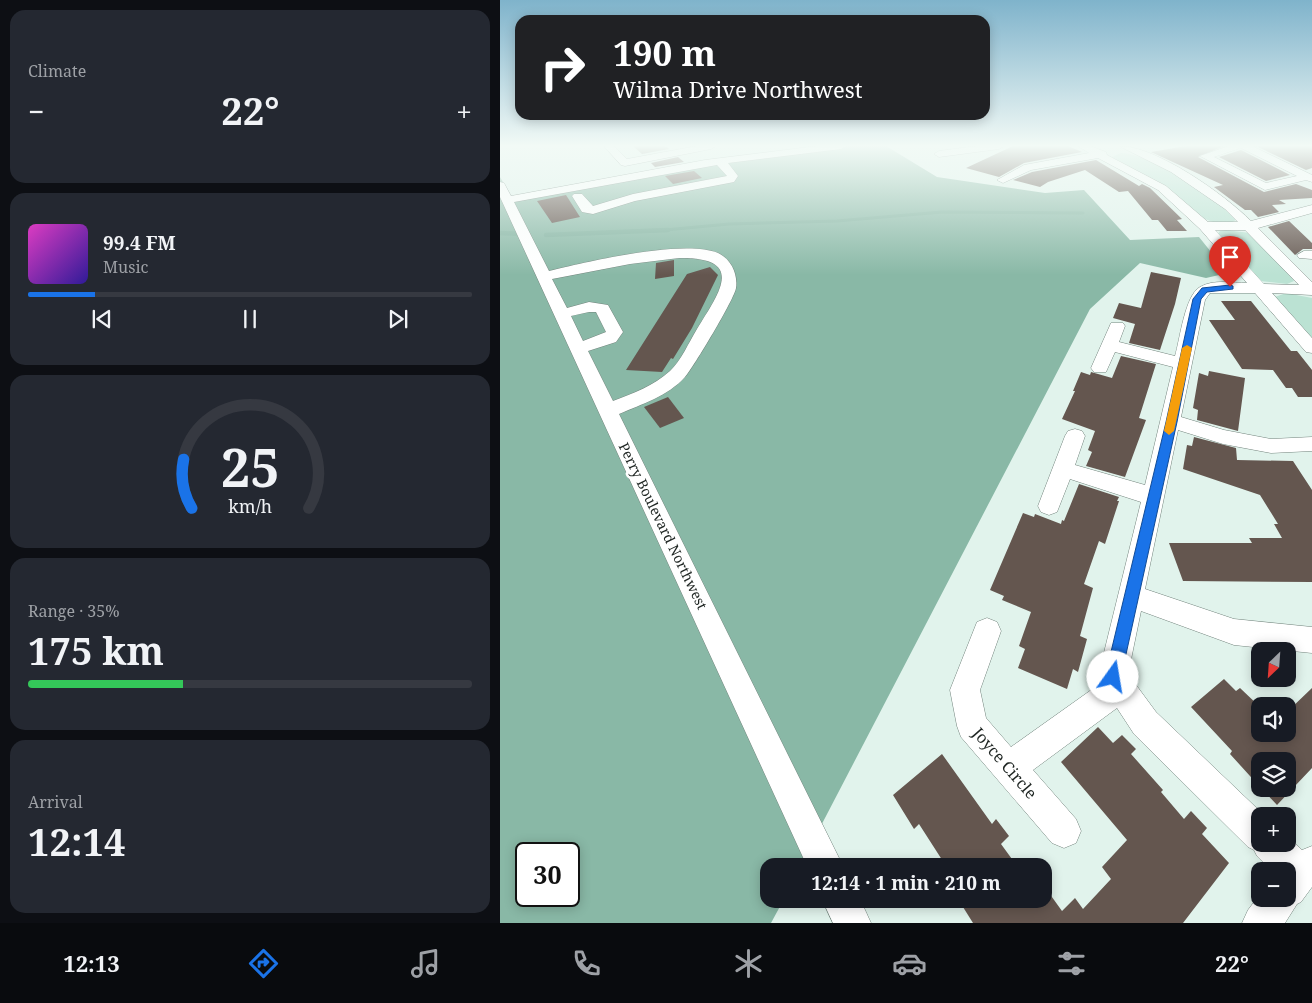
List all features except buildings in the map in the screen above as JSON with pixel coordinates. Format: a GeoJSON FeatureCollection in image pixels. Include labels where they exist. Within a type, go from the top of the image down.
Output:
{"type":"FeatureCollection","features":[{"type":"Feature","properties":{"kind":"street"},"geometry":{"type":"LineString","coordinates":[[503,193],[533,189]]}},
{"type":"Feature","properties":{"kind":"street"},"geometry":{"type":"LineString","coordinates":[[578,196],[586,209],[593,210],[632,198],[681,189]]}},
{"type":"Feature","properties":{"kind":"street"},"geometry":{"type":"LineString","coordinates":[[1163,189],[1205,226],[1312,348]]}},
{"type":"Feature","properties":{"kind":"street"},"geometry":{"type":"LineString","coordinates":[[1204,189],[1229,206],[1312,290]]}},
{"type":"Feature","properties":{"kind":"street"},"geometry":{"type":"LineString","coordinates":[[1249,191],[1257,189]]}},
{"type":"Feature","properties":{"kind":"street","name":"Perry Boulevard Northwest"},"geometry":{"type":"LineString","coordinates":[[503,193],[821,858]]}},
{"type":"Feature","properties":{"kind":"street"},"geometry":{"type":"LineString","coordinates":[[1205,226],[1249,226],[1306,210],[1312,221]]}},
{"type":"Feature","properties":{"kind":"street"},"geometry":{"type":"LineString","coordinates":[[544,277],[583,266],[690,254],[712,256],[726,265],[730,278],[728,291],[679,373],[656,391],[608,411]]}},
{"type":"Feature","properties":{"kind":"street"},"geometry":{"type":"LineString","coordinates":[[1251,825],[1145,723],[1113,677],[1197,299],[1204,290],[1216,287],[1312,290]]}},
{"type":"Feature","properties":{"kind":"street"},"geometry":{"type":"LineString","coordinates":[[561,314],[588,306],[602,308],[615,332],[610,338],[578,349]]}},
{"type":"Feature","properties":{"kind":"street"},"geometry":{"type":"LineString","coordinates":[[1100,368],[1117,326]]}},
{"type":"Feature","properties":{"kind":"street"},"geometry":{"type":"LineString","coordinates":[[1109,345],[1184,364]]}},
{"type":"Feature","properties":{"kind":"street"},"geometry":{"type":"LineString","coordinates":[[1171,422],[1223,437],[1270,446],[1309,449]]}},
{"type":"Feature","properties":{"kind":"street"},"geometry":{"type":"LineString","coordinates":[[1049,506],[1075,436]]}},
{"type":"Feature","properties":{"kind":"street"},"geometry":{"type":"LineString","coordinates":[[1063,469],[1154,497]]}},
{"type":"Feature","properties":{"kind":"street"},"geometry":{"type":"LineString","coordinates":[[1132,596],[1234,632],[1312,640]]}},
{"type":"Feature","properties":{"kind":"street","name":"Joyce Circle"},"geometry":{"type":"LineString","coordinates":[[986,631],[965,690],[972,726],[1064,831]]}},
{"type":"Feature","properties":{"kind":"street"},"geometry":{"type":"LineString","coordinates":[[1009,768],[1120,687]]}},
{"type":"Feature","properties":{"kind":"street"},"geometry":{"type":"LineString","coordinates":[[1261,923],[1274,907]]}},
{"type":"Feature","properties":{"kind":"street"},"geometry":{"type":"LineString","coordinates":[[844,908],[852,923]]}},
{"type":"Feature","properties":{"kind":"green space"},"geometry":{"type":"Polygon","coordinates":[[[500,189],[507,189],[514,201],[569,189],[1018,189],[1045,193],[1084,190],[1130,240],[1199,237],[1228,273],[1206,278],[1140,263],[1090,309],[804,858],[760,858],[760,908],[779,908],[771,923],[500,923],[500,189]]]}},
{"type":"Feature","properties":{"kind":"green space"},"geometry":{"type":"Polygon","coordinates":[[[1169,189],[1201,189],[1229,211],[1236,220],[1230,223],[1216,223],[1202,218],[1169,189]]]}},
{"type":"Feature","properties":{"kind":"green space"},"geometry":{"type":"Polygon","coordinates":[[[1220,231],[1250,233],[1292,276],[1294,281],[1287,284],[1260,281],[1217,235],[1220,231]]]}},
{"type":"Feature","properties":{"kind":"green space"},"geometry":{"type":"Polygon","coordinates":[[[1286,293],[1312,298],[1312,342],[1275,297],[1286,293]]]}},
{"type":"Feature","properties":{"kind":"waterway"},"geometry":{"type":"LineString","coordinates":[[662,230],[729,224],[837,221],[942,212],[1083,213]]}},
{"type":"Feature","properties":{"kind":"waterway"},"geometry":{"type":"LineString","coordinates":[[546,235],[662,230]]}},
{"type":"Feature","properties":{"kind":"waterway"},"geometry":{"type":"LineString","coordinates":[[654,231],[662,230]]}},
{"type":"Feature","properties":{"kind":"waterway"},"geometry":{"type":"LineString","coordinates":[[662,230],[668,230]]}},
{"type":"Feature","properties":{"kind":"waterway"},"geometry":{"type":"LineString","coordinates":[[500,233],[522,234]]}},
{"type":"Feature","properties":{"kind":"slow traffic"},"geometry":{"type":"LineString","coordinates":[[1169,431],[1187,348]]}},
{"type":"Feature","properties":{"kind":"route"},"geometry":{"type":"LineString","coordinates":[[1113,677],[1197,299],[1204,290],[1216,287],[1230,287]]}}]}
